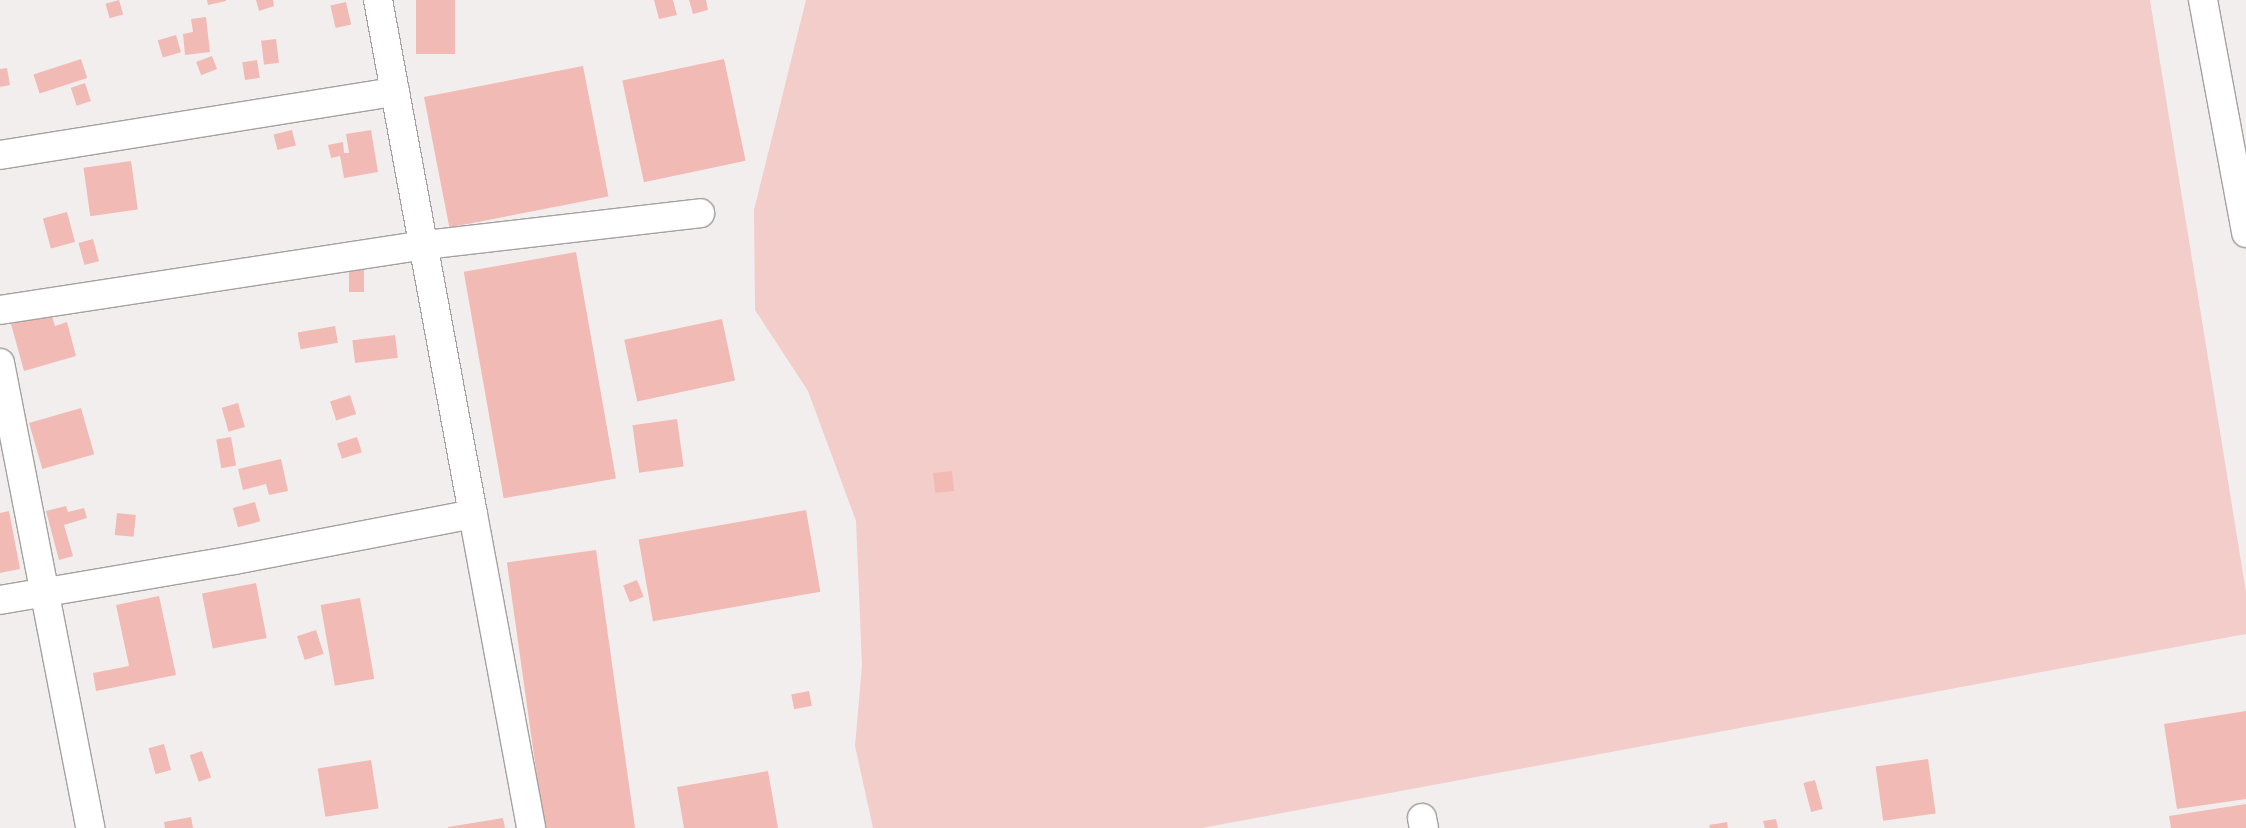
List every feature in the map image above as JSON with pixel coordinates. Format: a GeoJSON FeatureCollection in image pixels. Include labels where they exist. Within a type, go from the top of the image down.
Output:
{"type":"FeatureCollection","features":[{"type":"Feature","properties":{"kind":"street"},"geometry":{"type":"LineString","coordinates":[[378,0],[531,828]]}},
{"type":"Feature","properties":{"kind":"street"},"geometry":{"type":"LineString","coordinates":[[2203,0],[2246,233]]}},
{"type":"Feature","properties":{"kind":"street"},"geometry":{"type":"LineString","coordinates":[[0,155],[395,92]]}},
{"type":"Feature","properties":{"kind":"street"},"geometry":{"type":"LineString","coordinates":[[0,310],[424,245],[700,213]]}},
{"type":"Feature","properties":{"kind":"street"},"geometry":{"type":"LineString","coordinates":[[0,364],[90,828]]}},
{"type":"Feature","properties":{"kind":"street"},"geometry":{"type":"LineString","coordinates":[[0,600],[234,560],[473,514]]}},
{"type":"Feature","properties":{"kind":"shaded area"},"geometry":{"type":"Polygon","coordinates":[[[806,0],[2150,0],[2246,592],[2246,634],[1202,828],[873,828],[855,746],[862,666],[856,521],[808,391],[755,310],[754,210],[806,0]]]}},
{"type":"Feature","properties":{"kind":"building"},"geometry":{"type":"Polygon","coordinates":[[[119,0],[123,14],[110,18],[106,4],[119,0]]]}},
{"type":"Feature","properties":{"kind":"building"},"geometry":{"type":"Polygon","coordinates":[[[207,0],[226,0],[226,1],[208,5],[207,0]]]}},
{"type":"Feature","properties":{"kind":"building"},"geometry":{"type":"Polygon","coordinates":[[[256,0],[273,0],[274,6],[259,11],[256,0]]]}},
{"type":"Feature","properties":{"kind":"building"},"geometry":{"type":"Polygon","coordinates":[[[416,0],[455,0],[455,54],[416,54],[416,0]]]}},
{"type":"Feature","properties":{"kind":"building"},"geometry":{"type":"Polygon","coordinates":[[[654,0],[673,0],[677,15],[659,19],[654,0]]]}},
{"type":"Feature","properties":{"kind":"building"},"geometry":{"type":"Polygon","coordinates":[[[689,0],[706,0],[708,10],[693,14],[689,0]]]}},
{"type":"Feature","properties":{"kind":"building"},"geometry":{"type":"Polygon","coordinates":[[[346,2],[351,24],[336,28],[330,6],[346,2]]]}},
{"type":"Feature","properties":{"kind":"building"},"geometry":{"type":"Polygon","coordinates":[[[206,17],[210,52],[185,55],[183,34],[193,32],[191,19],[206,17]]]}},
{"type":"Feature","properties":{"kind":"building"},"geometry":{"type":"Polygon","coordinates":[[[176,35],[181,52],[163,58],[158,40],[176,35]]]}},
{"type":"Feature","properties":{"kind":"building"},"geometry":{"type":"Polygon","coordinates":[[[276,39],[279,63],[264,65],[261,41],[276,39]]]}},
{"type":"Feature","properties":{"kind":"building"},"geometry":{"type":"Polygon","coordinates":[[[212,56],[217,69],[201,75],[196,62],[212,56]]]}},
{"type":"Feature","properties":{"kind":"building"},"geometry":{"type":"Polygon","coordinates":[[[81,59],[87,78],[40,93],[33,74],[81,59]]]}},
{"type":"Feature","properties":{"kind":"building"},"geometry":{"type":"Polygon","coordinates":[[[724,59],[746,161],[644,182],[622,81],[724,59]]]}},
{"type":"Feature","properties":{"kind":"building"},"geometry":{"type":"Polygon","coordinates":[[[257,60],[260,78],[245,80],[242,62],[257,60]]]}},
{"type":"Feature","properties":{"kind":"building"},"geometry":{"type":"Polygon","coordinates":[[[583,66],[608,197],[449,227],[424,97],[583,66]]]}},
{"type":"Feature","properties":{"kind":"building"},"geometry":{"type":"Polygon","coordinates":[[[7,68],[10,85],[0,87],[0,69],[7,68]]]}},
{"type":"Feature","properties":{"kind":"building"},"geometry":{"type":"Polygon","coordinates":[[[85,83],[91,101],[77,106],[71,88],[85,83]]]}},
{"type":"Feature","properties":{"kind":"building"},"geometry":{"type":"Polygon","coordinates":[[[292,130],[296,146],[277,150],[274,135],[292,130]]]}},
{"type":"Feature","properties":{"kind":"building"},"geometry":{"type":"Polygon","coordinates":[[[371,130],[378,172],[344,178],[340,156],[331,158],[328,145],[343,142],[344,153],[349,153],[346,134],[371,130]]]}},
{"type":"Feature","properties":{"kind":"building"},"geometry":{"type":"Polygon","coordinates":[[[131,161],[138,210],[90,216],[83,168],[131,161]]]}},
{"type":"Feature","properties":{"kind":"building"},"geometry":{"type":"Polygon","coordinates":[[[67,212],[75,242],[51,248],[43,218],[67,212]]]}},
{"type":"Feature","properties":{"kind":"building"},"geometry":{"type":"Polygon","coordinates":[[[93,239],[99,261],[84,265],[79,243],[93,239]]]}},
{"type":"Feature","properties":{"kind":"building"},"geometry":{"type":"Polygon","coordinates":[[[576,252],[616,479],[504,498],[464,272],[576,252]]]}},
{"type":"Feature","properties":{"kind":"building"},"geometry":{"type":"Polygon","coordinates":[[[349,266],[364,266],[364,292],[349,292],[349,266]]]}},
{"type":"Feature","properties":{"kind":"building"},"geometry":{"type":"Polygon","coordinates":[[[51,313],[55,326],[67,322],[76,356],[24,371],[11,324],[51,313]]]}},
{"type":"Feature","properties":{"kind":"building"},"geometry":{"type":"Polygon","coordinates":[[[722,319],[735,381],[637,401],[624,340],[722,319]]]}},
{"type":"Feature","properties":{"kind":"building"},"geometry":{"type":"Polygon","coordinates":[[[335,326],[338,343],[301,349],[298,333],[335,326]]]}},
{"type":"Feature","properties":{"kind":"building"},"geometry":{"type":"Polygon","coordinates":[[[395,335],[398,358],[355,363],[352,340],[395,335]]]}},
{"type":"Feature","properties":{"kind":"building"},"geometry":{"type":"Polygon","coordinates":[[[350,395],[356,414],[336,421],[330,401],[350,395]]]}},
{"type":"Feature","properties":{"kind":"building"},"geometry":{"type":"Polygon","coordinates":[[[238,403],[245,427],[229,432],[222,408],[238,403]]]}},
{"type":"Feature","properties":{"kind":"building"},"geometry":{"type":"Polygon","coordinates":[[[81,408],[94,454],[42,469],[29,423],[81,408]]]}},
{"type":"Feature","properties":{"kind":"building"},"geometry":{"type":"Polygon","coordinates":[[[677,419],[684,467],[639,473],[632,425],[677,419]]]}},
{"type":"Feature","properties":{"kind":"building"},"geometry":{"type":"Polygon","coordinates":[[[231,437],[236,466],[221,468],[216,440],[231,437]]]}},
{"type":"Feature","properties":{"kind":"building"},"geometry":{"type":"Polygon","coordinates":[[[357,437],[362,452],[342,459],[337,443],[357,437]]]}},
{"type":"Feature","properties":{"kind":"building"},"geometry":{"type":"Polygon","coordinates":[[[281,459],[288,491],[269,495],[266,484],[243,490],[238,469],[281,459]]]}},
{"type":"Feature","properties":{"kind":"building"},"geometry":{"type":"Polygon","coordinates":[[[952,471],[954,491],[935,493],[933,473],[952,471]]]}},
{"type":"Feature","properties":{"kind":"building"},"geometry":{"type":"Polygon","coordinates":[[[255,502],[260,521],[238,527],[233,508],[255,502]]]}},
{"type":"Feature","properties":{"kind":"building"},"geometry":{"type":"Polygon","coordinates":[[[66,506],[68,512],[84,508],[87,518],[64,525],[73,556],[59,560],[46,511],[66,506]]]}},
{"type":"Feature","properties":{"kind":"building"},"geometry":{"type":"Polygon","coordinates":[[[806,510],[820,592],[653,621],[639,540],[806,510]]]}},
{"type":"Feature","properties":{"kind":"building"},"geometry":{"type":"Polygon","coordinates":[[[9,511],[20,569],[0,573],[0,513],[9,511]]]}},
{"type":"Feature","properties":{"kind":"building"},"geometry":{"type":"Polygon","coordinates":[[[117,513],[136,515],[134,537],[115,535],[117,513]]]}},
{"type":"Feature","properties":{"kind":"building"},"geometry":{"type":"Polygon","coordinates":[[[596,550],[635,828],[544,828],[507,563],[596,550]]]}},
{"type":"Feature","properties":{"kind":"building"},"geometry":{"type":"Polygon","coordinates":[[[637,580],[644,597],[630,602],[623,586],[637,580]]]}},
{"type":"Feature","properties":{"kind":"building"},"geometry":{"type":"Polygon","coordinates":[[[256,583],[267,638],[213,648],[202,593],[256,583]]]}},
{"type":"Feature","properties":{"kind":"building"},"geometry":{"type":"Polygon","coordinates":[[[159,596],[176,675],[96,691],[93,673],[129,666],[116,605],[159,596]]]}},
{"type":"Feature","properties":{"kind":"building"},"geometry":{"type":"Polygon","coordinates":[[[360,598],[374,679],[335,686],[321,605],[360,598]]]}},
{"type":"Feature","properties":{"kind":"building"},"geometry":{"type":"Polygon","coordinates":[[[316,630],[324,654],[305,660],[297,636],[316,630]]]}},
{"type":"Feature","properties":{"kind":"building"},"geometry":{"type":"Polygon","coordinates":[[[809,691],[812,706],[794,709],[791,694],[809,691]]]}},
{"type":"Feature","properties":{"kind":"building"},"geometry":{"type":"Polygon","coordinates":[[[2246,711],[2246,799],[2177,809],[2164,724],[2246,711]]]}},
{"type":"Feature","properties":{"kind":"building"},"geometry":{"type":"Polygon","coordinates":[[[164,744],[171,770],[156,774],[149,748],[164,744]]]}},
{"type":"Feature","properties":{"kind":"building"},"geometry":{"type":"Polygon","coordinates":[[[202,751],[211,777],[199,782],[190,755],[202,751]]]}},
{"type":"Feature","properties":{"kind":"building"},"geometry":{"type":"Polygon","coordinates":[[[1928,759],[1936,813],[1883,821],[1876,766],[1928,759]]]}},
{"type":"Feature","properties":{"kind":"building"},"geometry":{"type":"Polygon","coordinates":[[[371,760],[379,808],[325,817],[318,768],[371,760]]]}},
{"type":"Feature","properties":{"kind":"building"},"geometry":{"type":"Polygon","coordinates":[[[768,771],[778,828],[684,828],[677,787],[768,771]]]}},
{"type":"Feature","properties":{"kind":"building"},"geometry":{"type":"Polygon","coordinates":[[[1815,780],[1823,809],[1811,812],[1803,783],[1815,780]]]}},
{"type":"Feature","properties":{"kind":"building"},"geometry":{"type":"Polygon","coordinates":[[[2246,804],[2246,828],[2171,828],[2169,816],[2246,804]]]}},
{"type":"Feature","properties":{"kind":"building"},"geometry":{"type":"Polygon","coordinates":[[[191,817],[193,828],[165,828],[164,822],[191,817]]]}},
{"type":"Feature","properties":{"kind":"building"},"geometry":{"type":"Polygon","coordinates":[[[503,818],[505,828],[448,828],[448,827],[503,818]]]}},
{"type":"Feature","properties":{"kind":"building"},"geometry":{"type":"Polygon","coordinates":[[[1776,819],[1778,828],[1765,828],[1763,821],[1776,819]]]}},
{"type":"Feature","properties":{"kind":"building"},"geometry":{"type":"Polygon","coordinates":[[[1727,822],[1728,828],[1710,828],[1709,825],[1727,822]]]}}]}
